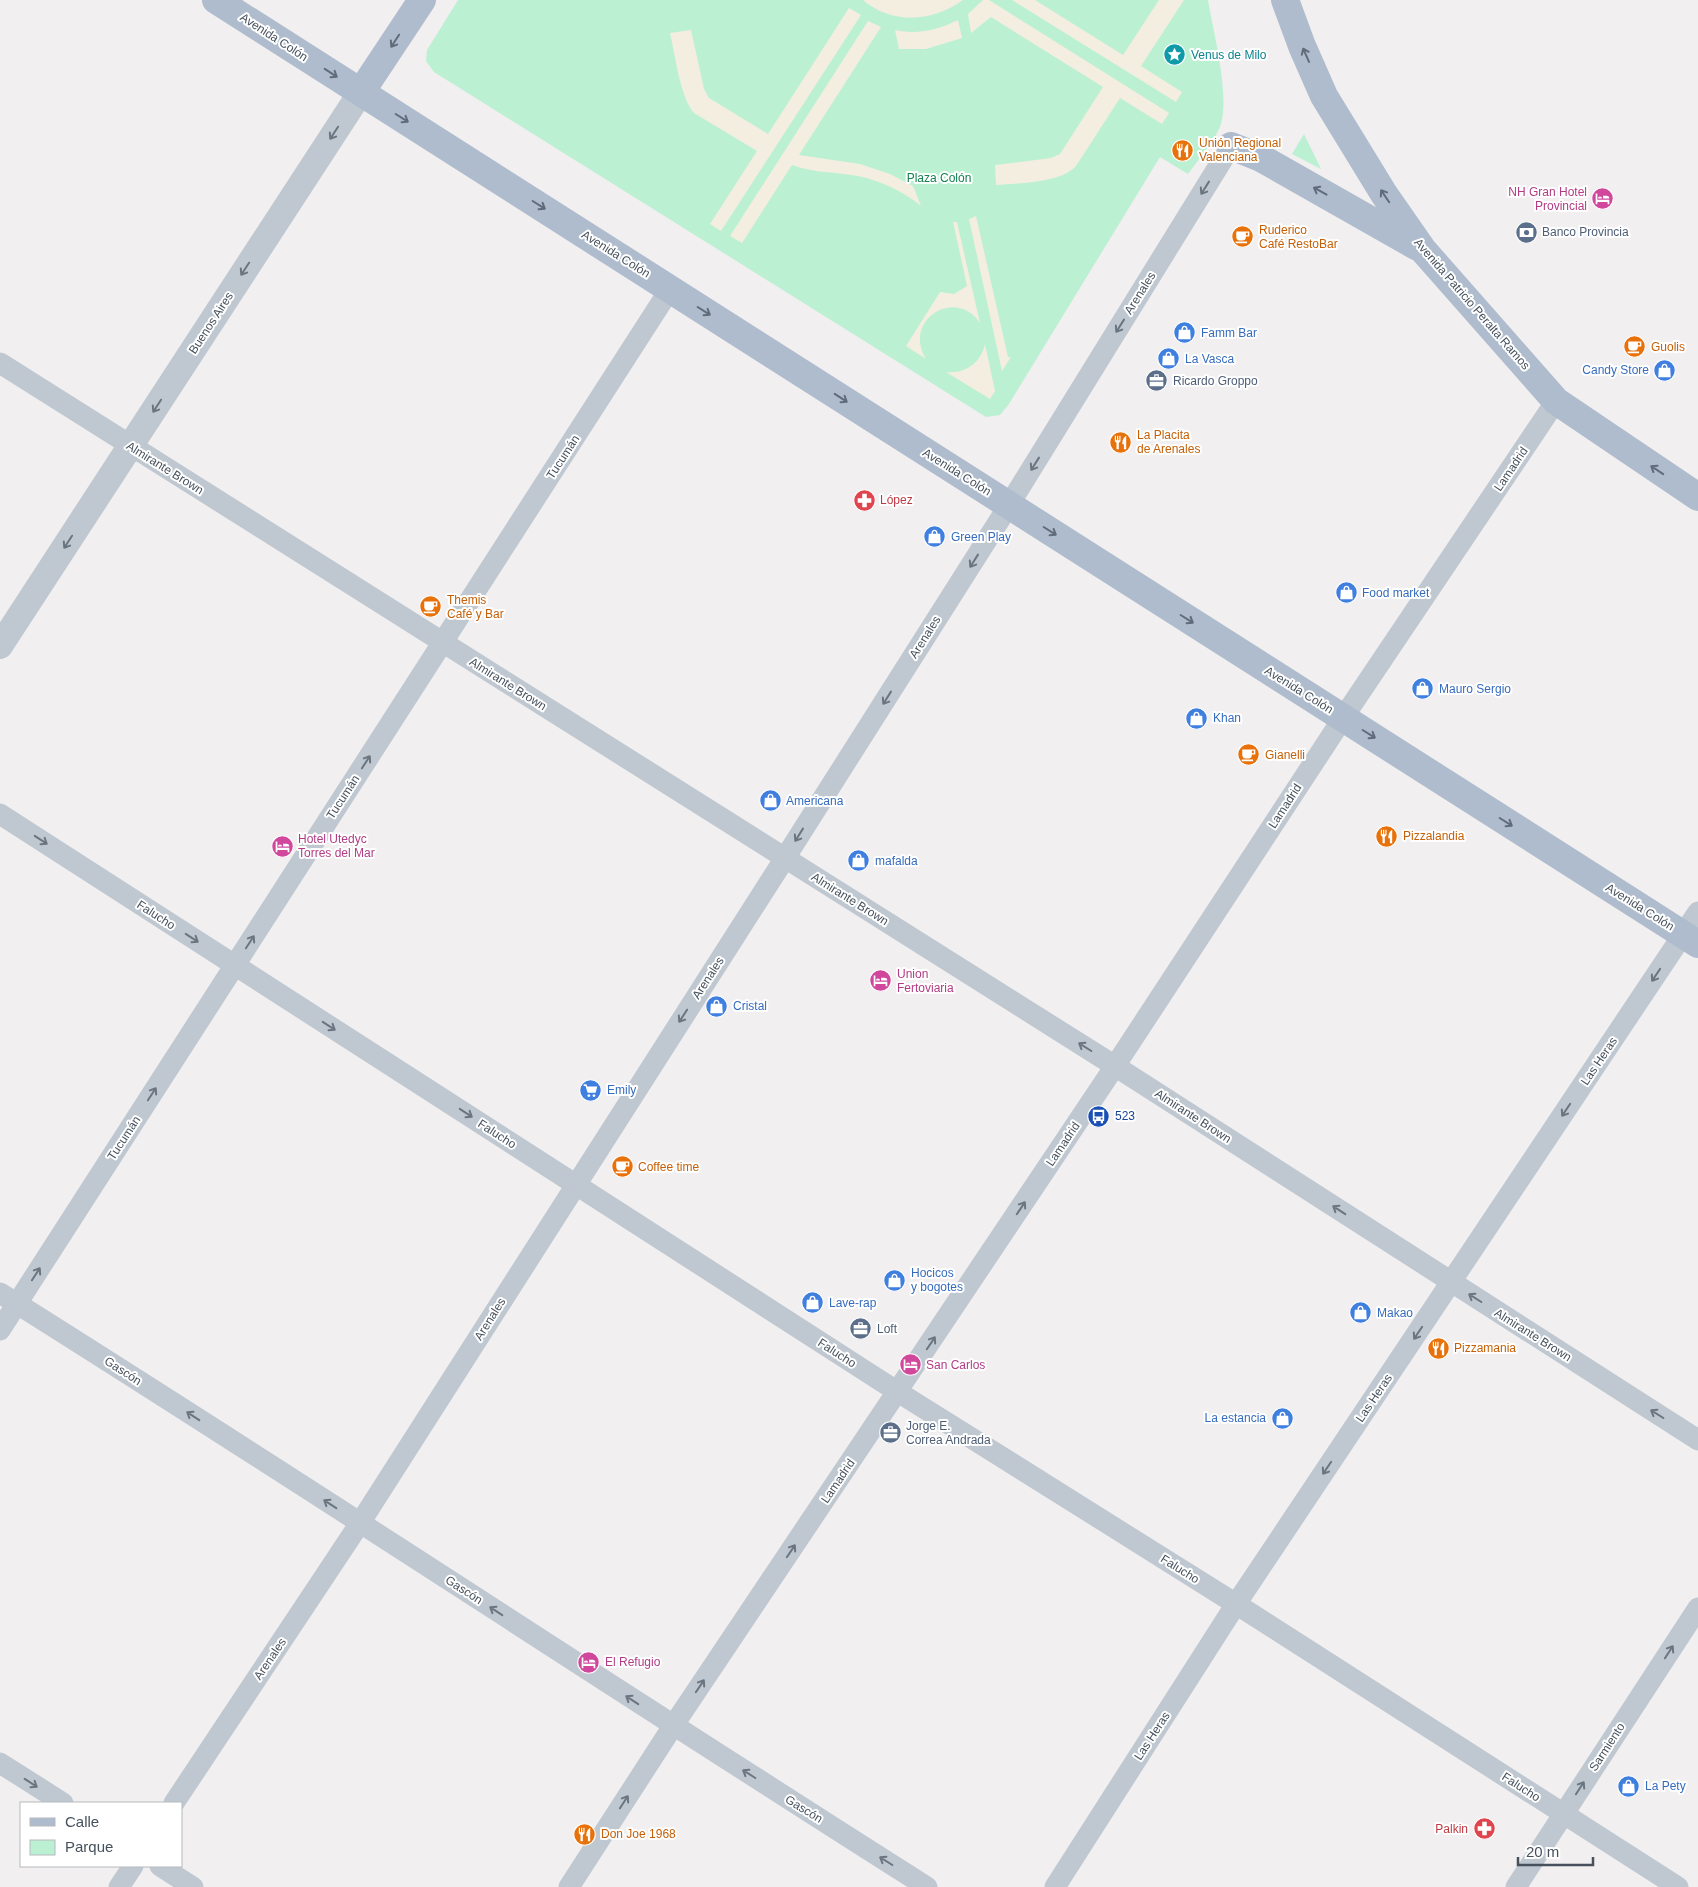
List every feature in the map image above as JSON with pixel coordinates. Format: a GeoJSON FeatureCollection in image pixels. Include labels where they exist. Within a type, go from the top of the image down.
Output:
{"type":"FeatureCollection","features":[{"type":"Feature","properties":{"kind":"main road","name":"Avenida Colón"},"geometry":{"type":"LineString","coordinates":[[216,0],[1691,939]]}},
{"type":"Feature","properties":{"kind":"main road","name":"Buenos Aires"},"geometry":{"type":"LineString","coordinates":[[361,92],[422,0]]}},
{"type":"Feature","properties":{"kind":"main road","name":"Avenida Patricio Peralta Ramos"},"geometry":{"type":"LineString","coordinates":[[1285,0],[1302,46],[1324,96],[1384,194],[1423,250],[1556,401],[1698,497]]}},
{"type":"Feature","properties":{"kind":"main road"},"geometry":{"type":"LineString","coordinates":[[1231,146],[1261,158],[1423,250]]}},
{"type":"Feature","properties":{"kind":"street","name":"Buenos Aires"},"geometry":{"type":"LineString","coordinates":[[0,646],[361,92]]}},
{"type":"Feature","properties":{"kind":"street","name":"Arenales"},"geometry":{"type":"LineString","coordinates":[[175,1802],[360,1523],[785,858],[1009,505],[1231,146]]}},
{"type":"Feature","properties":{"kind":"street","name":"Tucumán"},"geometry":{"type":"LineString","coordinates":[[0,1330],[9,1298],[235,965],[670,289]]}},
{"type":"Feature","properties":{"kind":"street","name":"Almirante Brown"},"geometry":{"type":"LineString","coordinates":[[0,363],[1115,1066],[1698,1440]]}},
{"type":"Feature","properties":{"kind":"street","name":"Lamadrid"},"geometry":{"type":"LineString","coordinates":[[569,1887],[673,1726],[898,1392],[1343,718],[1556,401]]}},
{"type":"Feature","properties":{"kind":"street","name":"Falucho"},"geometry":{"type":"LineString","coordinates":[[0,814],[898,1392],[1236,1604],[1678,1887]]}},
{"type":"Feature","properties":{"kind":"street","name":"Las Heras"},"geometry":{"type":"LineString","coordinates":[[1055,1887],[1236,1604],[1451,1283],[1691,939],[1698,912]]}},
{"type":"Feature","properties":{"kind":"street","name":"Gascón"},"geometry":{"type":"LineString","coordinates":[[9,1298],[673,1726],[928,1887]]}},
{"type":"Feature","properties":{"kind":"street","name":"Sarmiento"},"geometry":{"type":"LineString","coordinates":[[1516,1887],[1698,1608]]}},
{"type":"Feature","properties":{"kind":"street"},"geometry":{"type":"LineString","coordinates":[[0,1763],[61,1802]]}},
{"type":"Feature","properties":{"kind":"street"},"geometry":{"type":"LineString","coordinates":[[119,1887],[131,1867]]}},
{"type":"Feature","properties":{"kind":"street"},"geometry":{"type":"LineString","coordinates":[[162,1867],[193,1887]]}},
{"type":"Feature","properties":{"kind":"green space","name":"Plaza Colón"},"geometry":{"type":"Polygon","coordinates":[[[458,0],[1208,0],[1223,84],[1222,117],[1219,129],[1213,140],[1188,174],[1160,157],[1009,404],[1000,415],[986,417],[434,72],[426,61],[427,50],[458,0]]]}},
{"type":"Feature","properties":{"kind":"green space"},"geometry":{"type":"Polygon","coordinates":[[[1304,134],[1321,169],[1292,154],[1304,134]]]}},
{"type":"Feature","properties":{"kind":"sand"},"geometry":{"type":"Polygon","coordinates":[[[863,0],[963,0],[939,13],[913,18],[887,14],[863,0]]]}},
{"type":"Feature","properties":{"kind":"sand"},"geometry":{"type":"Polygon","coordinates":[[[983,0],[989,0],[1169,113],[1162,124],[1120,98],[1076,166],[1069,172],[1039,181],[996,185],[995,165],[1051,158],[1060,154],[1103,87],[991,17],[971,33],[968,14],[983,0]]]}},
{"type":"Feature","properties":{"kind":"sand"},"geometry":{"type":"Polygon","coordinates":[[[1012,0],[1035,0],[1123,55],[1159,0],[1184,0],[1141,66],[1182,92],[1176,102],[1012,0]]]}},
{"type":"Feature","properties":{"kind":"sand"},"geometry":{"type":"Polygon","coordinates":[[[849,8],[861,15],[721,231],[710,224],[757,151],[694,113],[685,97],[670,33],[691,30],[704,89],[709,98],[768,134],[849,8]]]}},
{"type":"Feature","properties":{"kind":"sand"},"geometry":{"type":"Polygon","coordinates":[[[958,20],[962,38],[926,49],[899,49],[895,30],[927,31],[958,20]]]}},
{"type":"Feature","properties":{"kind":"sand"},"geometry":{"type":"Polygon","coordinates":[[[868,21],[881,27],[799,155],[860,164],[890,174],[913,186],[921,206],[899,191],[875,181],[858,176],[808,170],[792,165],[742,243],[730,236],[868,21]]]}},
{"type":"Feature","properties":{"kind":"sand"},"geometry":{"type":"Polygon","coordinates":[[[976,216],[1008,357],[1011,357],[1002,371],[969,219],[976,216]]]}},
{"type":"Feature","properties":{"kind":"sand"},"geometry":{"type":"Polygon","coordinates":[[[953,222],[957,222],[980,323],[970,312],[958,308],[946,308],[935,313],[926,321],[921,332],[920,345],[926,359],[906,346],[940,292],[954,294],[967,286],[953,222]]]}},
{"type":"Feature","properties":{"kind":"sand"},"geometry":{"type":"Polygon","coordinates":[[[985,344],[995,391],[990,399],[946,372],[960,371],[971,366],[980,357],[985,344]]]}},
{"type":"Feature","properties":{"kind":"place","name":"Venus de Milo"},"geometry":{"type":"Point","coordinates":[1175,55]}},
{"type":"Feature","properties":{"kind":"place","name":"Unión Regional Valenciana"},"geometry":{"type":"Point","coordinates":[1183,150]}},
{"type":"Feature","properties":{"kind":"place","name":"NH Gran Hotel Provincial"},"geometry":{"type":"Point","coordinates":[1603,199]}},
{"type":"Feature","properties":{"kind":"place","name":"Banco Provincia"},"geometry":{"type":"Point","coordinates":[1526,232]}},
{"type":"Feature","properties":{"kind":"place","name":"Ruderico Café RestoBar"},"geometry":{"type":"Point","coordinates":[1243,237]}},
{"type":"Feature","properties":{"kind":"place","name":"Famm Bar"},"geometry":{"type":"Point","coordinates":[1185,333]}},
{"type":"Feature","properties":{"kind":"place","name":"Guolis"},"geometry":{"type":"Point","coordinates":[1635,347]}},
{"type":"Feature","properties":{"kind":"place","name":"La Vasca"},"geometry":{"type":"Point","coordinates":[1169,359]}},
{"type":"Feature","properties":{"kind":"place","name":"Candy Store"},"geometry":{"type":"Point","coordinates":[1665,370]}},
{"type":"Feature","properties":{"kind":"place","name":"Ricardo Groppo"},"geometry":{"type":"Point","coordinates":[1157,381]}},
{"type":"Feature","properties":{"kind":"place","name":"La Placita de Arenales"},"geometry":{"type":"Point","coordinates":[1121,442]}},
{"type":"Feature","properties":{"kind":"place","name":"López"},"geometry":{"type":"Point","coordinates":[864,500]}},
{"type":"Feature","properties":{"kind":"place","name":"Green Play"},"geometry":{"type":"Point","coordinates":[935,537]}},
{"type":"Feature","properties":{"kind":"place","name":"Food market"},"geometry":{"type":"Point","coordinates":[1346,593]}},
{"type":"Feature","properties":{"kind":"place","name":"Themis Café y Bar"},"geometry":{"type":"Point","coordinates":[431,607]}},
{"type":"Feature","properties":{"kind":"place","name":"Mauro Sergio"},"geometry":{"type":"Point","coordinates":[1423,689]}},
{"type":"Feature","properties":{"kind":"place","name":"Khan"},"geometry":{"type":"Point","coordinates":[1197,718]}},
{"type":"Feature","properties":{"kind":"place","name":"Gianelli"},"geometry":{"type":"Point","coordinates":[1249,755]}},
{"type":"Feature","properties":{"kind":"place","name":"Americana"},"geometry":{"type":"Point","coordinates":[770,801]}},
{"type":"Feature","properties":{"kind":"place","name":"Pizzalandia"},"geometry":{"type":"Point","coordinates":[1387,836]}},
{"type":"Feature","properties":{"kind":"place","name":"Hotel Utedyc Torres del Mar"},"geometry":{"type":"Point","coordinates":[282,846]}},
{"type":"Feature","properties":{"kind":"place","name":"mafalda"},"geometry":{"type":"Point","coordinates":[859,861]}},
{"type":"Feature","properties":{"kind":"place","name":"Union Fertoviaria"},"geometry":{"type":"Point","coordinates":[881,981]}},
{"type":"Feature","properties":{"kind":"place","name":"Cristal"},"geometry":{"type":"Point","coordinates":[717,1006]}},
{"type":"Feature","properties":{"kind":"place","name":"Emily"},"geometry":{"type":"Point","coordinates":[591,1090]}},
{"type":"Feature","properties":{"kind":"place","name":"523"},"geometry":{"type":"Point","coordinates":[1099,1116]}},
{"type":"Feature","properties":{"kind":"place","name":"Coffee time"},"geometry":{"type":"Point","coordinates":[622,1167]}},
{"type":"Feature","properties":{"kind":"place","name":"Hocicos y bogotes"},"geometry":{"type":"Point","coordinates":[895,1280]}},
{"type":"Feature","properties":{"kind":"place","name":"Lave-rap"},"geometry":{"type":"Point","coordinates":[813,1303]}},
{"type":"Feature","properties":{"kind":"place","name":"Makao"},"geometry":{"type":"Point","coordinates":[1361,1313]}},
{"type":"Feature","properties":{"kind":"place","name":"Loft"},"geometry":{"type":"Point","coordinates":[861,1329]}},
{"type":"Feature","properties":{"kind":"place","name":"Pizzamania"},"geometry":{"type":"Point","coordinates":[1438,1348]}},
{"type":"Feature","properties":{"kind":"place","name":"San Carlos"},"geometry":{"type":"Point","coordinates":[910,1365]}},
{"type":"Feature","properties":{"kind":"place","name":"La estancia"},"geometry":{"type":"Point","coordinates":[1282,1418]}},
{"type":"Feature","properties":{"kind":"place","name":"Jorge E. Correa Andrada"},"geometry":{"type":"Point","coordinates":[890,1433]}},
{"type":"Feature","properties":{"kind":"place","name":"El Refugio"},"geometry":{"type":"Point","coordinates":[589,1662]}},
{"type":"Feature","properties":{"kind":"place","name":"La Pety"},"geometry":{"type":"Point","coordinates":[1629,1786]}},
{"type":"Feature","properties":{"kind":"place","name":"Palkin"},"geometry":{"type":"Point","coordinates":[1484,1829]}},
{"type":"Feature","properties":{"kind":"place","name":"Don Joe 1968"},"geometry":{"type":"Point","coordinates":[585,1834]}}]}
